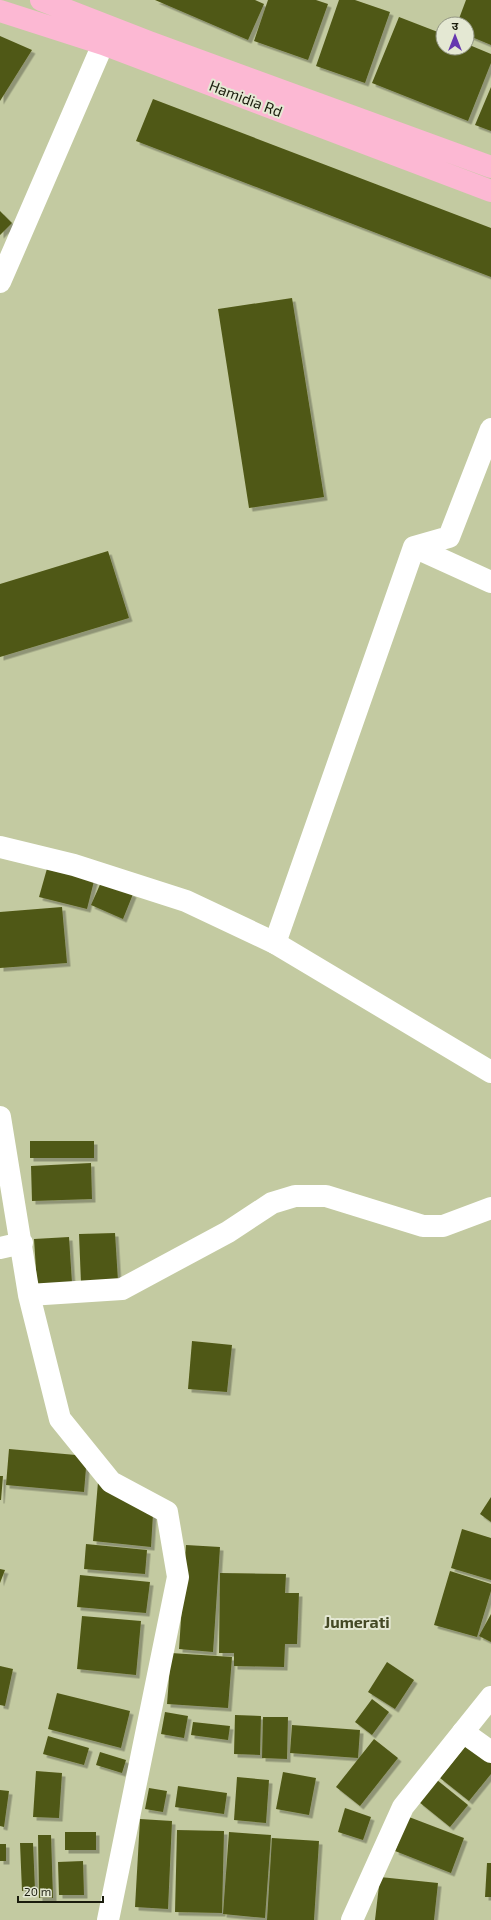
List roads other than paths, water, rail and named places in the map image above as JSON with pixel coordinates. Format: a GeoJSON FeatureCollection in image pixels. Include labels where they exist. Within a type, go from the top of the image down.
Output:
{"type":"FeatureCollection","features":[{"type":"Feature","properties":{"kind":"main road","name":"Hamidia Rd"},"geometry":{"type":"LineString","coordinates":[[41,0],[149,42],[491,167]]}},
{"type":"Feature","properties":{"kind":"main road","name":"Hamidia Rd"},"geometry":{"type":"LineString","coordinates":[[0,11],[103,44],[491,190]]}},
{"type":"Feature","properties":{"kind":"street"},"geometry":{"type":"LineString","coordinates":[[0,282],[103,44]]}},
{"type":"Feature","properties":{"kind":"street"},"geometry":{"type":"LineString","coordinates":[[414,547],[449,537],[491,429]]}},
{"type":"Feature","properties":{"kind":"street"},"geometry":{"type":"LineString","coordinates":[[414,547],[491,582]]}},
{"type":"Feature","properties":{"kind":"street"},"geometry":{"type":"LineString","coordinates":[[275,943],[414,547]]}},
{"type":"Feature","properties":{"kind":"street"},"geometry":{"type":"LineString","coordinates":[[0,847],[74,865],[186,901],[275,943],[491,1072]]}},
{"type":"Feature","properties":{"kind":"street"},"geometry":{"type":"LineString","coordinates":[[0,1117],[22,1243],[29,1295],[60,1419],[111,1482],[168,1512],[178,1577],[108,1920]]}},
{"type":"Feature","properties":{"kind":"street"},"geometry":{"type":"LineString","coordinates":[[29,1295],[122,1289],[228,1232],[272,1203],[295,1196],[326,1196],[423,1226],[443,1226],[491,1208]]}},
{"type":"Feature","properties":{"kind":"street"},"geometry":{"type":"LineString","coordinates":[[0,1248],[22,1243]]}},
{"type":"Feature","properties":{"kind":"street"},"geometry":{"type":"LineString","coordinates":[[352,1920],[403,1807],[491,1697]]}},
{"type":"Feature","properties":{"kind":"street"},"geometry":{"type":"LineString","coordinates":[[463,1732],[491,1752]]}},
{"type":"Feature","properties":{"kind":"district","name":"Jumerati"},"geometry":{"type":"Point","coordinates":[357,1621]}}]}
